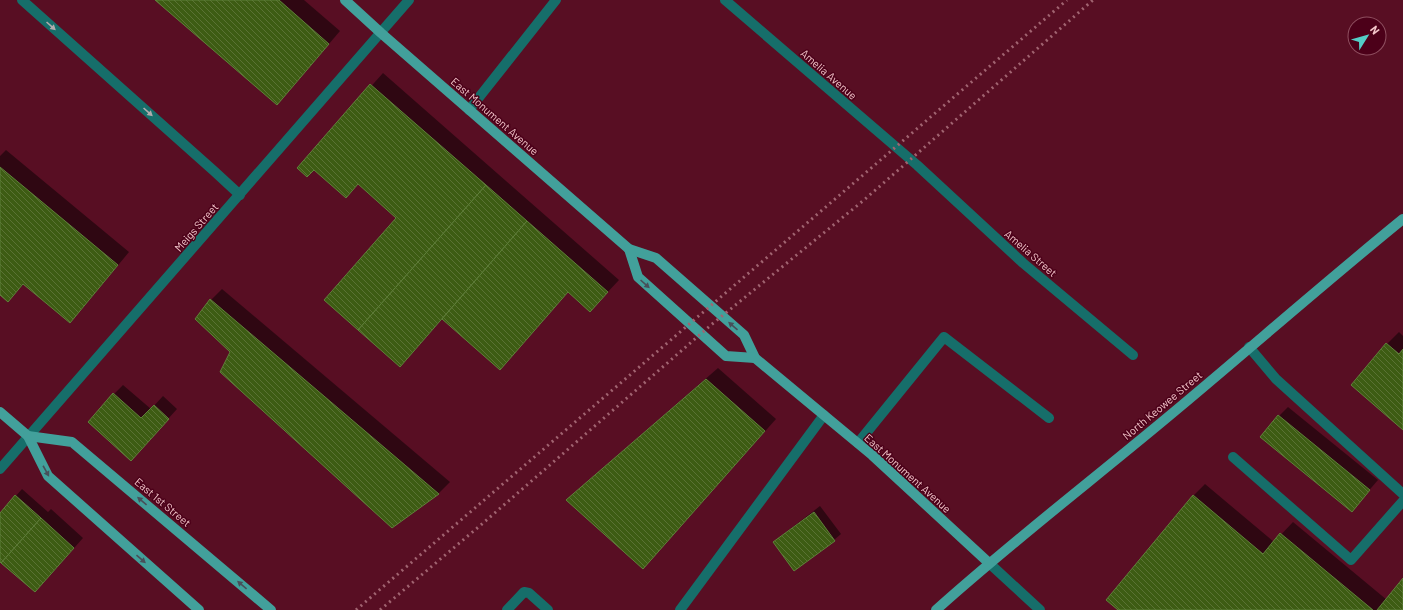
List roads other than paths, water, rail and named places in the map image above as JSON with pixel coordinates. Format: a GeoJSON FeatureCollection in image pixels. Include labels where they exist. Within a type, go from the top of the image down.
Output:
{"type":"FeatureCollection","features":[{"type":"Feature","properties":{"kind":"main road","name":"East Monument Avenue"},"geometry":{"type":"LineString","coordinates":[[345,0],[629,249],[656,258],[744,335],[755,358],[858,443],[989,563]]}},
{"type":"Feature","properties":{"kind":"main road","name":"North Keowee Street"},"geometry":{"type":"LineString","coordinates":[[936,610],[989,563],[1180,406],[1403,219]]}},
{"type":"Feature","properties":{"kind":"main road"},"geometry":{"type":"LineString","coordinates":[[629,249],[638,277],[726,356],[755,358]]}},
{"type":"Feature","properties":{"kind":"main road"},"geometry":{"type":"LineString","coordinates":[[0,412],[28,436],[48,476],[199,610]]}},
{"type":"Feature","properties":{"kind":"main road","name":"East 1st Street"},"geometry":{"type":"LineString","coordinates":[[28,436],[72,442],[271,610]]}},
{"type":"Feature","properties":{"kind":"street"},"geometry":{"type":"LineString","coordinates":[[22,0],[240,195]]}},
{"type":"Feature","properties":{"kind":"street","name":"Meigs Street"},"geometry":{"type":"LineString","coordinates":[[0,469],[409,0]]}},
{"type":"Feature","properties":{"kind":"street"},"geometry":{"type":"LineString","coordinates":[[469,110],[556,0]]}},
{"type":"Feature","properties":{"kind":"street","name":"Amelia Avenue"},"geometry":{"type":"LineString","coordinates":[[725,0],[917,166]]}},
{"type":"Feature","properties":{"kind":"street","name":"Amelia Street"},"geometry":{"type":"LineString","coordinates":[[917,166],[1023,263],[1133,355]]}},
{"type":"Feature","properties":{"kind":"street"},"geometry":{"type":"LineString","coordinates":[[858,443],[944,337],[1049,418]]}},
{"type":"Feature","properties":{"kind":"street"},"geometry":{"type":"LineString","coordinates":[[1249,347],[1276,379],[1403,494]]}},
{"type":"Feature","properties":{"kind":"street"},"geometry":{"type":"LineString","coordinates":[[680,610],[824,415]]}},
{"type":"Feature","properties":{"kind":"street"},"geometry":{"type":"LineString","coordinates":[[1233,457],[1351,560],[1403,501]]}},
{"type":"Feature","properties":{"kind":"street","name":"East Monument Avenue"},"geometry":{"type":"LineString","coordinates":[[989,563],[1040,610]]}},
{"type":"Feature","properties":{"kind":"street"},"geometry":{"type":"LineString","coordinates":[[507,610],[524,592],[529,593],[548,610]]}},
{"type":"Feature","properties":{"kind":"railway"},"geometry":{"type":"LineString","coordinates":[[356,610],[1067,0]]}},
{"type":"Feature","properties":{"kind":"railway"},"geometry":{"type":"LineString","coordinates":[[380,610],[482,524],[711,325],[864,200],[1093,0]]}}]}
